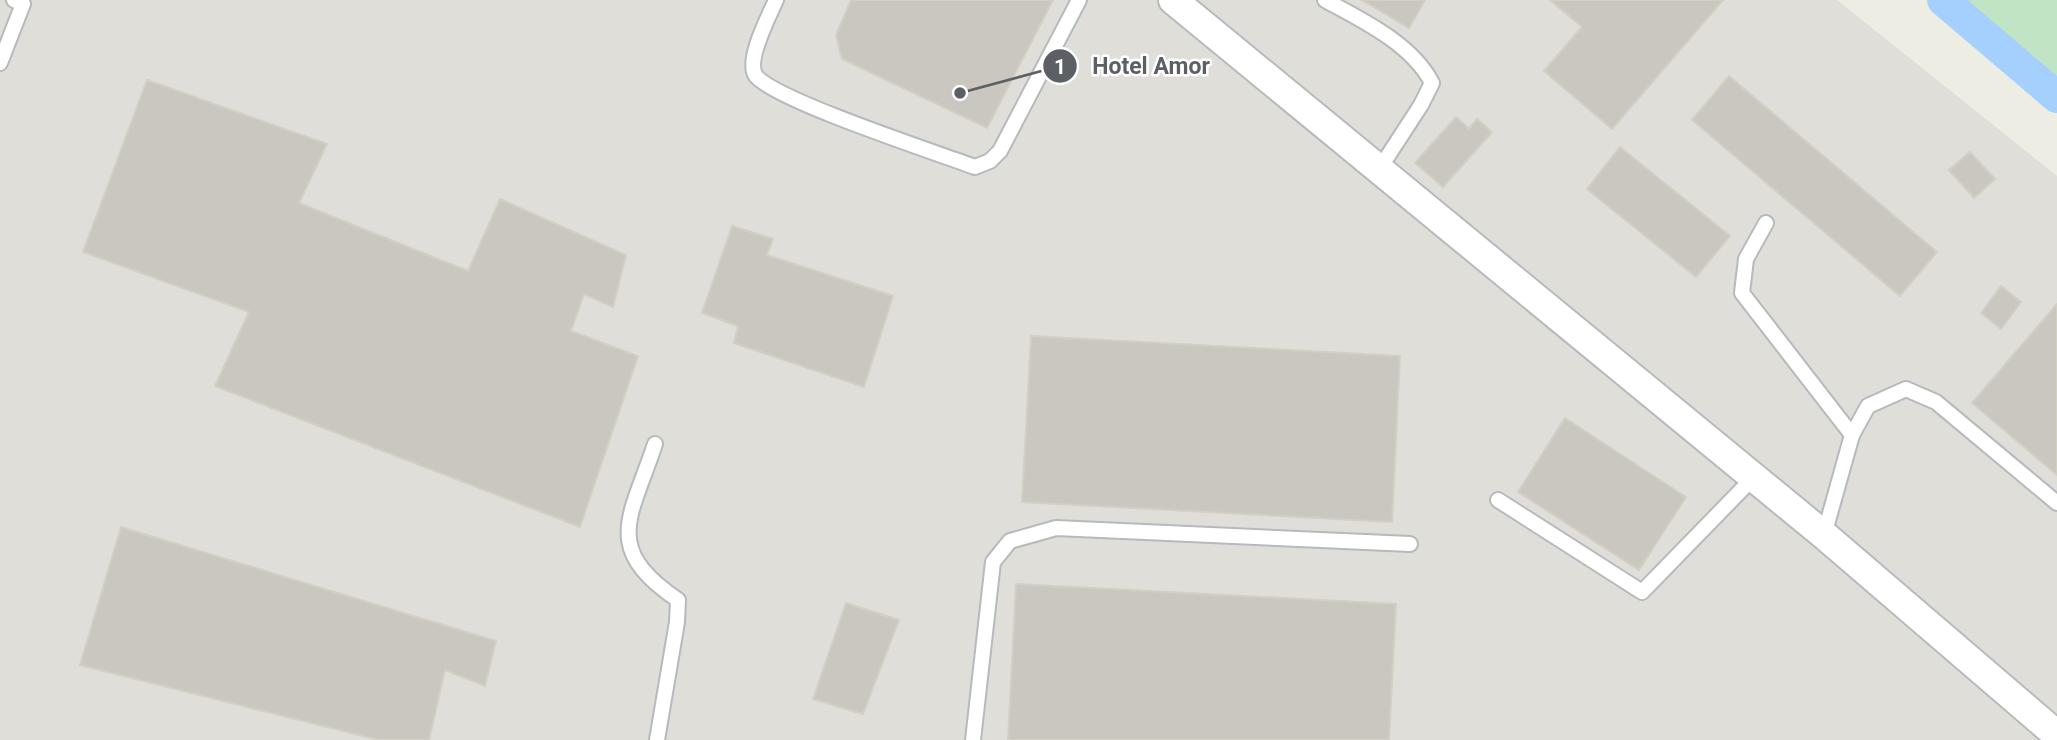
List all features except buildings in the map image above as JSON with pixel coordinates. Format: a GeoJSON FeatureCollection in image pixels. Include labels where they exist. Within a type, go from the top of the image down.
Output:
{"type":"FeatureCollection","features":[{"type":"Feature","properties":{"kind":"street"},"geometry":{"type":"LineString","coordinates":[[1173,0],[1824,535],[2057,735]]}},
{"type":"Feature","properties":{"kind":"lane"},"geometry":{"type":"LineString","coordinates":[[0,63],[23,4],[14,0]]}},
{"type":"Feature","properties":{"kind":"lane"},"geometry":{"type":"LineString","coordinates":[[776,0],[752,61],[756,76],[784,95],[975,167],[990,161],[1000,151],[1079,0]]}},
{"type":"Feature","properties":{"kind":"lane"},"geometry":{"type":"LineString","coordinates":[[1325,0],[1399,46],[1424,67],[1432,83],[1380,168]]}},
{"type":"Feature","properties":{"kind":"lane"},"geometry":{"type":"LineString","coordinates":[[1766,223],[1745,259],[1741,293],[1852,435]]}},
{"type":"Feature","properties":{"kind":"lane"},"geometry":{"type":"LineString","coordinates":[[1824,535],[1852,435],[1868,406],[1906,389],[1936,402],[2057,503]]}},
{"type":"Feature","properties":{"kind":"lane"},"geometry":{"type":"LineString","coordinates":[[655,444],[626,535],[631,553],[646,577],[678,600],[677,622],[657,740]]}},
{"type":"Feature","properties":{"kind":"lane"},"geometry":{"type":"LineString","coordinates":[[1498,500],[1642,592],[1754,477]]}},
{"type":"Feature","properties":{"kind":"lane"},"geometry":{"type":"LineString","coordinates":[[973,740],[992,562],[1010,541],[1056,528],[1410,544]]}},
{"type":"Feature","properties":{"kind":"shaded area"},"geometry":{"type":"Polygon","coordinates":[[[0,0],[1837,0],[2057,176],[2057,740],[0,740],[0,0]]]}},
{"type":"Feature","properties":{"kind":"green space"},"geometry":{"type":"Polygon","coordinates":[[[1943,0],[2057,0],[2057,97],[1943,0]]]}},
{"type":"Feature","properties":{"kind":"waterway"},"geometry":{"type":"LineString","coordinates":[[1943,0],[2057,97]]}},
{"type":"Feature","properties":{"kind":"place","name":"Hotel Amor"},"geometry":{"type":"Point","coordinates":[960,93]}}]}
